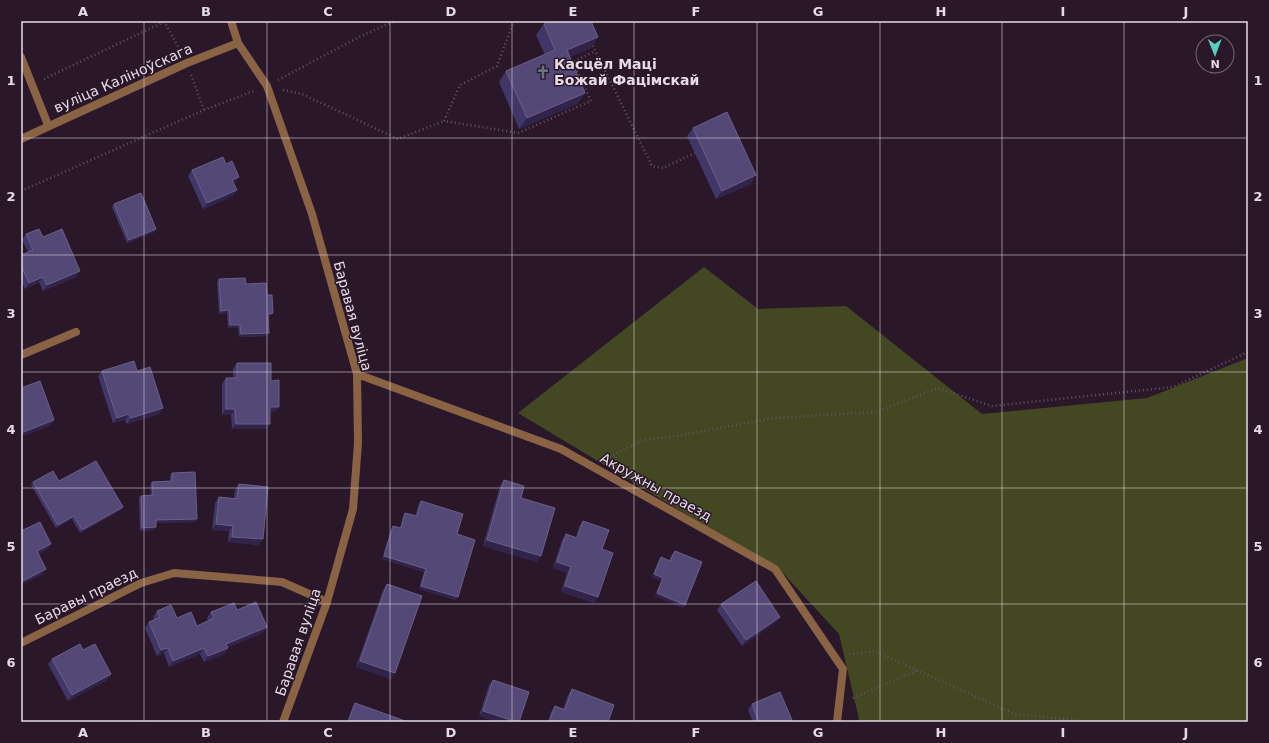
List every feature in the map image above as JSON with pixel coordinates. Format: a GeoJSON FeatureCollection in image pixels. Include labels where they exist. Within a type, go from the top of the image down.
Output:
{"type":"FeatureCollection","features":[{"type":"Feature","properties":{"kind":"street","name":"Баравая вуліца"},"geometry":{"type":"LineString","coordinates":[[231,21],[238,43],[267,86],[312,214],[357,374],[358,442],[353,509],[327,602],[283,722]]}},
{"type":"Feature","properties":{"kind":"street","name":"вуліца Каліноўскага"},"geometry":{"type":"LineString","coordinates":[[21,139],[48,125],[187,63],[238,43]]}},
{"type":"Feature","properties":{"kind":"street"},"geometry":{"type":"LineString","coordinates":[[21,57],[48,125]]}},
{"type":"Feature","properties":{"kind":"street"},"geometry":{"type":"LineString","coordinates":[[21,355],[76,332]]}},
{"type":"Feature","properties":{"kind":"street","name":"Акружны праезд"},"geometry":{"type":"LineString","coordinates":[[357,374],[561,449],[775,569],[843,669],[837,722]]}},
{"type":"Feature","properties":{"kind":"street","name":"Баравы праезд"},"geometry":{"type":"LineString","coordinates":[[21,643],[141,583],[174,573],[282,582],[327,602]]}},
{"type":"Feature","properties":{"kind":"path"},"geometry":{"type":"LineString","coordinates":[[33,85],[165,21]]}},
{"type":"Feature","properties":{"kind":"path"},"geometry":{"type":"LineString","coordinates":[[21,191],[197,114],[267,86],[359,37],[395,21]]}},
{"type":"Feature","properties":{"kind":"path"},"geometry":{"type":"LineString","coordinates":[[444,121],[460,85],[497,66],[514,21]]}},
{"type":"Feature","properties":{"kind":"path"},"geometry":{"type":"LineString","coordinates":[[590,39],[652,166],[663,168],[694,153]]}},
{"type":"Feature","properties":{"kind":"path"},"geometry":{"type":"LineString","coordinates":[[267,86],[302,94],[398,139],[444,121],[518,133],[591,101],[573,62],[595,51]]}},
{"type":"Feature","properties":{"kind":"path"},"geometry":{"type":"LineString","coordinates":[[592,466],[645,439],[671,437],[774,418],[877,412],[938,388],[992,406],[1173,387],[1248,352]]}},
{"type":"Feature","properties":{"kind":"path"},"geometry":{"type":"LineString","coordinates":[[833,655],[874,651],[1015,714],[1095,722]]}},
{"type":"Feature","properties":{"kind":"path"},"geometry":{"type":"LineString","coordinates":[[840,703],[919,670]]}},
{"type":"Feature","properties":{"kind":"green space"},"geometry":{"type":"Polygon","coordinates":[[[704,267],[758,309],[846,306],[982,414],[1147,398],[1248,358],[1248,722],[856,722],[859,719],[839,634],[782,572],[518,413],[704,267]]]}},
{"type":"Feature","properties":{"kind":"building","name":"Касцёл Маці Божай Фацімскай"},"geometry":{"type":"Polygon","coordinates":[[[551,21],[591,21],[598,37],[567,50],[585,93],[527,118],[506,71],[555,50],[544,24],[551,21]]]}},
{"type":"Feature","properties":{"kind":"building"},"geometry":{"type":"Polygon","coordinates":[[[727,112],[756,175],[722,191],[693,128],[727,112]]]}},
{"type":"Feature","properties":{"kind":"building"},"geometry":{"type":"Polygon","coordinates":[[[223,157],[226,164],[232,161],[239,177],[232,180],[237,190],[207,203],[192,170],[223,157]]]}},
{"type":"Feature","properties":{"kind":"building"},"geometry":{"type":"Polygon","coordinates":[[[141,193],[156,229],[129,240],[114,204],[141,193]]]}},
{"type":"Feature","properties":{"kind":"building"},"geometry":{"type":"Polygon","coordinates":[[[39,229],[43,237],[62,229],[80,271],[47,285],[43,277],[29,283],[21,265],[21,255],[33,250],[26,234],[39,229]]]}},
{"type":"Feature","properties":{"kind":"building"},"geometry":{"type":"Polygon","coordinates":[[[245,278],[246,284],[266,283],[267,295],[272,295],[273,313],[268,314],[269,333],[241,334],[240,325],[230,325],[229,310],[221,311],[219,279],[245,278]]]}},
{"type":"Feature","properties":{"kind":"building"},"geometry":{"type":"Polygon","coordinates":[[[134,361],[137,371],[150,367],[163,408],[131,418],[129,414],[117,418],[102,371],[134,361]]]}},
{"type":"Feature","properties":{"kind":"building"},"geometry":{"type":"Polygon","coordinates":[[[237,363],[271,363],[271,381],[279,380],[279,407],[270,407],[270,424],[236,424],[235,409],[226,409],[226,378],[237,378],[237,363]]]}},
{"type":"Feature","properties":{"kind":"building"},"geometry":{"type":"Polygon","coordinates":[[[40,381],[54,420],[21,433],[21,388],[40,381]]]}},
{"type":"Feature","properties":{"kind":"building"},"geometry":{"type":"Polygon","coordinates":[[[96,461],[123,507],[82,530],[74,516],[58,525],[33,482],[53,471],[59,481],[96,461]]]}},
{"type":"Feature","properties":{"kind":"building"},"geometry":{"type":"Polygon","coordinates":[[[195,472],[197,519],[156,520],[156,527],[142,528],[141,496],[153,495],[152,482],[172,481],[172,473],[195,472]]]}},
{"type":"Feature","properties":{"kind":"building"},"geometry":{"type":"Polygon","coordinates":[[[504,480],[524,486],[521,498],[555,508],[541,556],[487,540],[504,480]]]}},
{"type":"Feature","properties":{"kind":"building"},"geometry":{"type":"Polygon","coordinates":[[[239,484],[268,487],[263,539],[232,537],[233,526],[216,524],[219,497],[237,499],[239,484]]]}},
{"type":"Feature","properties":{"kind":"building"},"geometry":{"type":"Polygon","coordinates":[[[421,501],[463,514],[457,534],[475,540],[458,597],[421,586],[426,569],[384,556],[393,526],[401,528],[405,513],[417,516],[421,501]]]}},
{"type":"Feature","properties":{"kind":"building"},"geometry":{"type":"Polygon","coordinates":[[[583,521],[609,530],[602,549],[613,553],[598,597],[565,586],[571,567],[557,562],[566,534],[577,538],[583,521]]]}},
{"type":"Feature","properties":{"kind":"building"},"geometry":{"type":"Polygon","coordinates":[[[40,522],[51,544],[37,551],[46,569],[21,582],[21,531],[40,522]]]}},
{"type":"Feature","properties":{"kind":"building"},"geometry":{"type":"Polygon","coordinates":[[[675,551],[702,562],[685,605],[657,593],[663,578],[654,574],[661,557],[670,561],[675,551]]]}},
{"type":"Feature","properties":{"kind":"building"},"geometry":{"type":"Polygon","coordinates":[[[756,581],[780,617],[746,640],[721,604],[756,581]]]}},
{"type":"Feature","properties":{"kind":"building"},"geometry":{"type":"Polygon","coordinates":[[[387,584],[422,596],[395,673],[360,661],[387,584]]]}},
{"type":"Feature","properties":{"kind":"building"},"geometry":{"type":"Polygon","coordinates":[[[256,602],[267,627],[226,644],[228,648],[208,656],[204,648],[173,661],[168,648],[161,650],[149,622],[160,617],[157,611],[171,605],[177,618],[191,612],[197,626],[214,618],[211,612],[234,603],[237,610],[256,602]]]}},
{"type":"Feature","properties":{"kind":"building"},"geometry":{"type":"Polygon","coordinates":[[[80,644],[83,650],[95,644],[111,674],[72,695],[52,659],[80,644]]]}},
{"type":"Feature","properties":{"kind":"building"},"geometry":{"type":"Polygon","coordinates":[[[493,680],[529,692],[519,722],[483,711],[493,680]]]}},
{"type":"Feature","properties":{"kind":"building"},"geometry":{"type":"Polygon","coordinates":[[[572,689],[614,705],[608,722],[549,722],[555,706],[565,710],[572,689]]]}},
{"type":"Feature","properties":{"kind":"building"},"geometry":{"type":"Polygon","coordinates":[[[780,692],[792,720],[787,722],[759,722],[752,704],[780,692]]]}},
{"type":"Feature","properties":{"kind":"building"},"geometry":{"type":"Polygon","coordinates":[[[355,703],[408,722],[348,722],[355,703]]]}},
{"type":"Feature","properties":{"kind":"place","name":"Касцёл Маці Божай Фацімскай"},"geometry":{"type":"Point","coordinates":[543,72]}}]}
